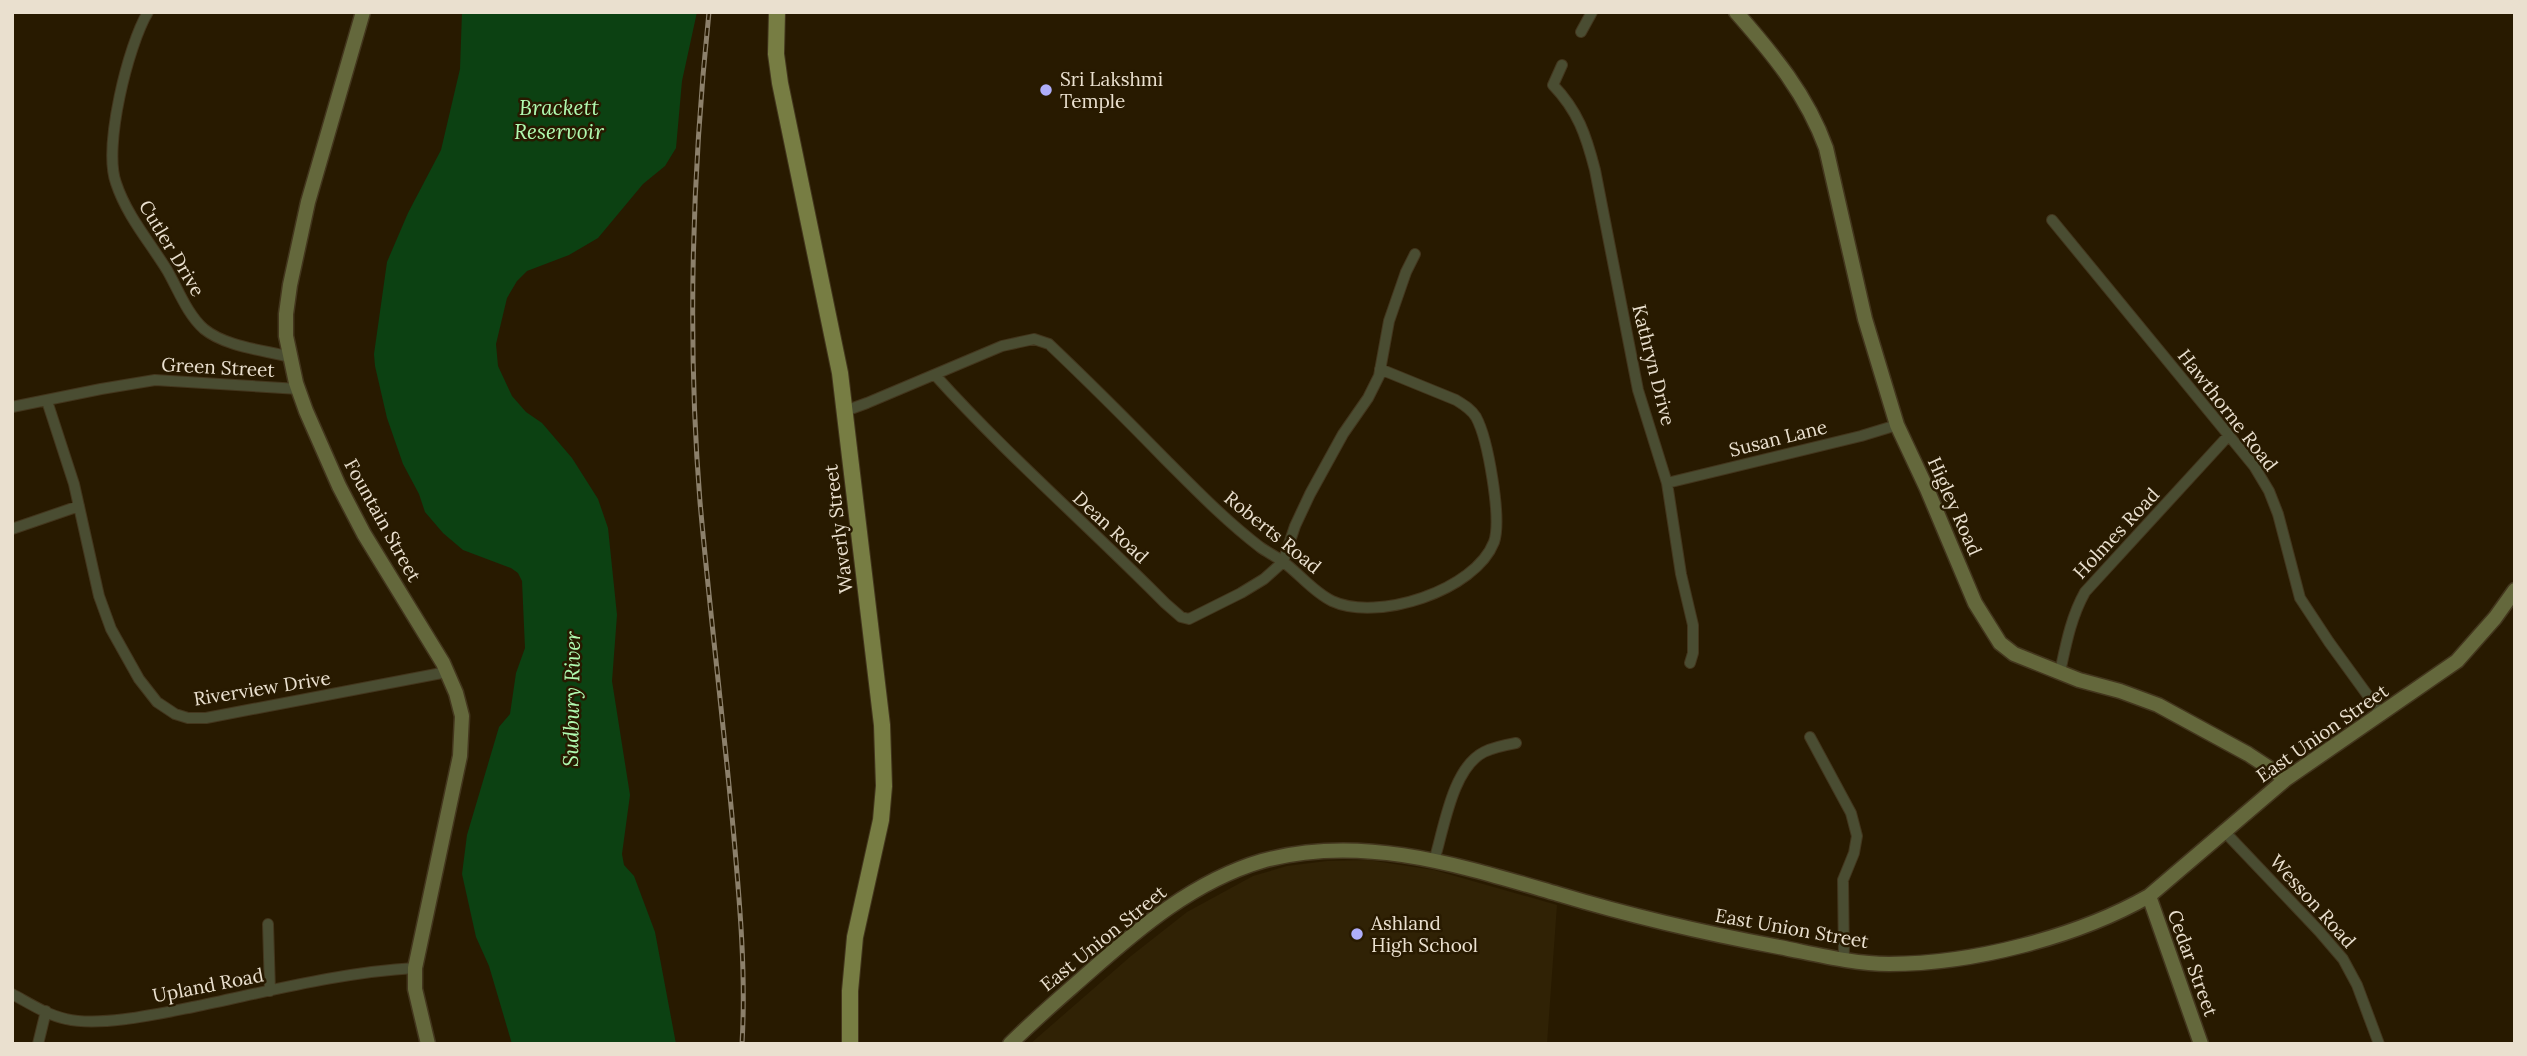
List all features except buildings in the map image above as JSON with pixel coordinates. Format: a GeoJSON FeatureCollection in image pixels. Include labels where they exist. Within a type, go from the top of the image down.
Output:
{"type":"FeatureCollection","features":[{"type":"Feature","properties":{"kind":"main road","name":"Waverly Street"},"geometry":{"type":"LineString","coordinates":[[777,12],[776,54],[780,83],[834,338],[845,411],[881,713],[884,764],[881,820],[855,937],[850,991],[850,1044]]}},
{"type":"Feature","properties":{"kind":"street","name":"Cutler Drive"},"geometry":{"type":"LineString","coordinates":[[148,12],[139,26],[124,80],[111,165],[127,212],[166,269],[191,314],[205,329],[240,344],[290,356]]}},
{"type":"Feature","properties":{"kind":"street","name":"Fountain Street"},"geometry":{"type":"LineString","coordinates":[[363,12],[308,202],[294,262],[286,314],[290,356],[299,389],[352,511],[430,639],[447,672],[462,716],[460,756],[415,968],[415,989],[428,1044]]}},
{"type":"Feature","properties":{"kind":"street"},"geometry":{"type":"LineString","coordinates":[[1581,32],[1592,12]]}},
{"type":"Feature","properties":{"kind":"street","name":"Higley Road"},"geometry":{"type":"LineString","coordinates":[[1736,12],[1790,78],[1810,109],[1826,148],[1865,319],[1897,425],[1976,603],[2000,643],[2014,654],[2060,673],[2158,705],[2248,754],[2286,779]]}},
{"type":"Feature","properties":{"kind":"street","name":"Kathryn Drive"},"geometry":{"type":"LineString","coordinates":[[1562,65],[1553,85],[1571,103],[1586,136],[1639,390],[1667,483],[1681,573],[1693,625],[1693,653],[1690,663]]}},
{"type":"Feature","properties":{"kind":"street","name":"Hawthorne Road"},"geometry":{"type":"LineString","coordinates":[[2052,220],[2254,466],[2269,491],[2278,514],[2300,598],[2382,715]]}},
{"type":"Feature","properties":{"kind":"street"},"geometry":{"type":"LineString","coordinates":[[1283,562],[1295,526],[1310,494],[1343,434],[1368,398],[1380,369],[1390,321],[1406,272],[1415,254]]}},
{"type":"Feature","properties":{"kind":"street","name":"Roberts Road"},"geometry":{"type":"LineString","coordinates":[[845,411],[1002,346],[1034,339],[1049,344],[1205,498],[1259,546],[1331,600],[1354,608],[1383,607],[1434,594],[1461,579],[1483,561],[1494,542],[1497,523],[1487,452],[1475,416],[1468,407],[1456,400],[1380,369]]}},
{"type":"Feature","properties":{"kind":"street","name":"Dean Road"},"geometry":{"type":"LineString","coordinates":[[934,375],[965,409],[1181,617],[1189,619],[1200,616],[1264,579],[1283,562]]}},
{"type":"Feature","properties":{"kind":"street","name":"Green Street"},"geometry":{"type":"LineString","coordinates":[[12,407],[101,388],[155,380],[299,389]]}},
{"type":"Feature","properties":{"kind":"street","name":"Riverview Drive"},"geometry":{"type":"LineString","coordinates":[[47,401],[79,506],[99,596],[111,629],[149,692],[165,709],[188,718],[206,718],[447,672]]}},
{"type":"Feature","properties":{"kind":"street","name":"Susan Lane"},"geometry":{"type":"LineString","coordinates":[[1667,483],[1847,440],[1897,425]]}},
{"type":"Feature","properties":{"kind":"street","name":"Holmes Road"},"geometry":{"type":"LineString","coordinates":[[2060,673],[2067,635],[2085,592],[2229,435]]}},
{"type":"Feature","properties":{"kind":"street"},"geometry":{"type":"LineString","coordinates":[[12,529],[79,506]]}},
{"type":"Feature","properties":{"kind":"street","name":"East Union Street"},"geometry":{"type":"LineString","coordinates":[[1010,1044],[1036,1018],[1151,920],[1178,901],[1225,875],[1263,861],[1325,850],[1374,851],[1434,861],[1634,917],[1844,959],[1887,964],[1950,960],[1978,955],[2081,927],[2126,909],[2149,896],[2223,830],[2286,779],[2457,662],[2515,590]]}},
{"type":"Feature","properties":{"kind":"street"},"geometry":{"type":"LineString","coordinates":[[1810,737],[1851,813],[1857,836],[1854,853],[1843,880],[1844,959]]}},
{"type":"Feature","properties":{"kind":"street"},"geometry":{"type":"LineString","coordinates":[[1434,861],[1458,782],[1465,768],[1482,753],[1516,743]]}},
{"type":"Feature","properties":{"kind":"street","name":"Wesson Road"},"geometry":{"type":"LineString","coordinates":[[2223,830],[2319,930],[2343,960],[2357,985],[2379,1044]]}},
{"type":"Feature","properties":{"kind":"street","name":"Cedar Street"},"geometry":{"type":"LineString","coordinates":[[2149,896],[2201,1044]]}},
{"type":"Feature","properties":{"kind":"street"},"geometry":{"type":"LineString","coordinates":[[268,924],[270,991]]}},
{"type":"Feature","properties":{"kind":"street","name":"Upland Road"},"geometry":{"type":"LineString","coordinates":[[12,994],[66,1019],[93,1020],[133,1017],[391,969],[415,968]]}},
{"type":"Feature","properties":{"kind":"street"},"geometry":{"type":"LineString","coordinates":[[38,1044],[46,1011]]}},
{"type":"Feature","properties":{"kind":"shaded area","name":"Ashland High School"},"geometry":{"type":"Polygon","coordinates":[[[1368,860],[1434,870],[1557,905],[1547,1044],[1030,1044],[1131,956],[1187,912],[1253,876],[1287,866],[1368,860]]]}},
{"type":"Feature","properties":{"kind":"water","name":"Brackett Reservoir"},"geometry":{"type":"Polygon","coordinates":[[[462,12],[697,12],[682,81],[676,148],[665,166],[643,184],[598,238],[569,255],[527,271],[517,281],[507,298],[496,344],[498,366],[512,396],[526,412],[542,423],[572,458],[598,499],[608,528],[617,615],[612,681],[630,795],[622,854],[624,865],[634,876],[655,932],[676,1044],[512,1044],[489,966],[476,937],[462,874],[467,835],[499,727],[510,714],[516,673],[525,648],[522,581],[518,573],[511,568],[463,550],[443,533],[425,512],[403,464],[387,418],[374,354],[387,262],[408,213],[441,150],[460,69],[462,12]]]}},
{"type":"Feature","properties":{"kind":"railway"},"geometry":{"type":"LineString","coordinates":[[709,12],[695,196],[694,380],[700,502],[740,915],[743,966],[742,1044]]}},
{"type":"Feature","properties":{"kind":"place","name":"Sri Lakshmi Temple"},"geometry":{"type":"Point","coordinates":[1046,90]}},
{"type":"Feature","properties":{"kind":"place","name":"Ashland High School"},"geometry":{"type":"Point","coordinates":[1357,934]}},
{"type":"Feature","properties":{"kind":"water label","name":"Sudbury River"},"geometry":{"type":"Point","coordinates":[572,699]}}]}
